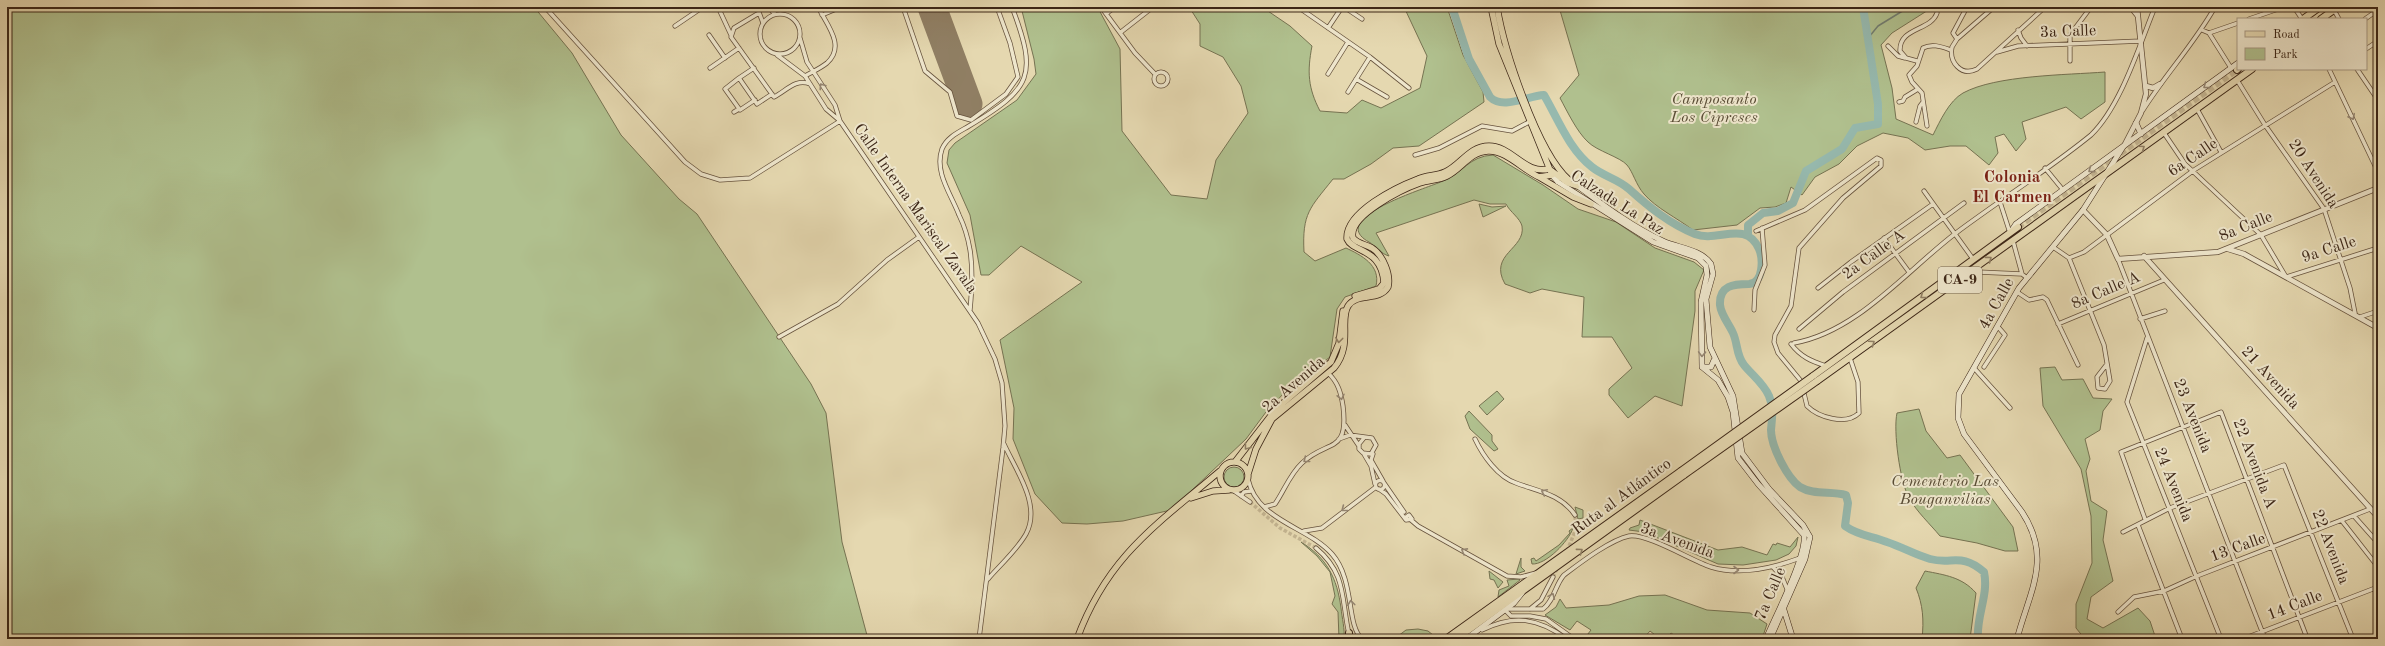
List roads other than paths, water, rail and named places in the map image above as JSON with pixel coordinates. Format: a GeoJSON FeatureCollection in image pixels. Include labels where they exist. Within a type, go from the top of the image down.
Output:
{"type":"FeatureCollection","features":[{"type":"Feature","properties":{"kind":"highway"},"geometry":{"type":"LineString","coordinates":[[2304,18],[2320,7]]}},
{"type":"Feature","properties":{"kind":"highway"},"geometry":{"type":"LineString","coordinates":[[2310,18],[2326,7]]}},
{"type":"Feature","properties":{"kind":"highway"},"geometry":{"type":"LineString","coordinates":[[2322,18],[2336,9]]}},
{"type":"Feature","properties":{"kind":"highway","name":"CA-9"},"geometry":{"type":"LineString","coordinates":[[1815,379],[1850,358],[2251,70]]}},
{"type":"Feature","properties":{"kind":"highway","name":"CA-9"},"geometry":{"type":"LineString","coordinates":[[1815,379],[1828,366],[2018,227]]}},
{"type":"Feature","properties":{"kind":"highway","name":"Ruta al Atlántico"},"geometry":{"type":"LineString","coordinates":[[1446,639],[1539,572],[1683,473],[1815,379]]}},
{"type":"Feature","properties":{"kind":"highway","name":"Ruta al Atlántico"},"geometry":{"type":"LineString","coordinates":[[1456,639],[1683,473]]}},
{"type":"Feature","properties":{"kind":"main road","name":"Calzada La Paz"},"geometry":{"type":"LineString","coordinates":[[1490,7],[1499,44],[1526,108],[1547,151],[1559,170],[1577,186],[1656,238],[1698,253],[1709,261],[1713,274],[1706,295],[1706,319],[1710,347],[1714,360],[1730,388],[1736,406],[1743,456],[1764,484],[1803,525],[1806,535]]}},
{"type":"Feature","properties":{"kind":"main road","name":"Calzada La Paz"},"geometry":{"type":"LineString","coordinates":[[1496,7],[1502,34],[1518,88]]}},
{"type":"Feature","properties":{"kind":"main road","name":"CA-9"},"geometry":{"type":"LineString","coordinates":[[2011,232],[2016,224],[2141,134],[2235,69]]}},
{"type":"Feature","properties":{"kind":"main road","name":"Calzada La Paz"},"geometry":{"type":"LineString","coordinates":[[1526,108],[1529,122],[1550,172],[1558,182],[1653,242],[1698,258],[1705,263],[1707,275],[1701,302],[1702,367]]}},
{"type":"Feature","properties":{"kind":"main road"},"geometry":{"type":"LineString","coordinates":[[2136,123],[2141,134]]}},
{"type":"Feature","properties":{"kind":"main road","name":"2a Avenida"},"geometry":{"type":"LineString","coordinates":[[1235,462],[1276,409],[1326,368],[1333,358],[1339,343],[1345,304],[1353,297],[1379,290],[1383,286],[1383,276],[1375,258],[1348,240],[1348,228],[1358,215],[1393,191],[1418,179],[1443,173],[1466,155],[1482,147],[1498,147],[1537,171],[1550,172]]}},
{"type":"Feature","properties":{"kind":"main road","name":"4a Calle"},"geometry":{"type":"LineString","coordinates":[[2017,639],[2035,584],[2038,568],[2037,550],[2026,518],[1971,445],[1960,426],[1957,408],[1959,394],[1998,328],[2017,292],[2083,210],[2110,170],[2123,147]]}},
{"type":"Feature","properties":{"kind":"main road","name":"2a Avenida"},"geometry":{"type":"LineString","coordinates":[[1248,476],[1256,449],[1272,419],[1337,365],[1344,351],[1345,315],[1348,306],[1357,300],[1383,293],[1389,285],[1388,273],[1377,253],[1353,238],[1354,226],[1360,219],[1373,208],[1405,190],[1420,183],[1446,177],[1470,157],[1483,152],[1498,153],[1539,177]]}},
{"type":"Feature","properties":{"kind":"main road"},"geometry":{"type":"LineString","coordinates":[[1539,177],[1550,172],[1568,183],[1577,186]]}},
{"type":"Feature","properties":{"kind":"main road"},"geometry":{"type":"LineString","coordinates":[[1539,177],[1573,197],[1591,204]]}},
{"type":"Feature","properties":{"kind":"main road"},"geometry":{"type":"LineString","coordinates":[[1702,367],[1711,367],[1714,360]]}},
{"type":"Feature","properties":{"kind":"main road"},"geometry":{"type":"LineString","coordinates":[[1702,367],[1718,380],[1728,397],[1733,412],[1738,458],[1758,484],[1806,535],[1804,541],[1804,558]]}},
{"type":"Feature","properties":{"kind":"main road"},"geometry":{"type":"LineString","coordinates":[[1077,639],[1091,604],[1119,560],[1143,536],[1220,471],[1226,464],[1235,462],[1245,467],[1248,476],[1243,488],[1232,491],[1204,493],[1185,501]]}},
{"type":"Feature","properties":{"kind":"main road"},"geometry":{"type":"LineString","coordinates":[[1220,471],[1222,485],[1232,491]]}},
{"type":"Feature","properties":{"kind":"main road","name":"7a Calle"},"geometry":{"type":"LineString","coordinates":[[1766,639],[1787,589],[1804,558]]}},
{"type":"Feature","properties":{"kind":"main road","name":"7a Calle"},"geometry":{"type":"LineString","coordinates":[[1770,639],[1784,610],[1804,558]]}},
{"type":"Feature","properties":{"kind":"main road","name":"Ruta al Atlántico"},"geometry":{"type":"LineString","coordinates":[[1466,639],[1506,609],[1525,590]]}},
{"type":"Feature","properties":{"kind":"main road"},"geometry":{"type":"LineString","coordinates":[[1781,603],[1793,639]]}},
{"type":"Feature","properties":{"kind":"street","name":"Calle Interna Mariscal Zavala"},"geometry":{"type":"LineString","coordinates":[[546,7],[685,162],[701,174],[720,180],[750,178],[840,120]]}},
{"type":"Feature","properties":{"kind":"street"},"geometry":{"type":"LineString","coordinates":[[676,26],[703,7]]}},
{"type":"Feature","properties":{"kind":"street"},"geometry":{"type":"LineString","coordinates":[[718,7],[731,37],[774,97],[802,81],[810,84]]}},
{"type":"Feature","properties":{"kind":"street"},"geometry":{"type":"LineString","coordinates":[[757,7],[763,23]]}},
{"type":"Feature","properties":{"kind":"street"},"geometry":{"type":"LineString","coordinates":[[768,7],[775,14]]}},
{"type":"Feature","properties":{"kind":"street"},"geometry":{"type":"LineString","coordinates":[[805,76],[827,63],[836,48],[834,36],[818,7]]}},
{"type":"Feature","properties":{"kind":"street"},"geometry":{"type":"LineString","coordinates":[[822,15],[842,7]]}},
{"type":"Feature","properties":{"kind":"street"},"geometry":{"type":"LineString","coordinates":[[903,7],[925,71],[950,92],[957,116],[971,120],[1006,94],[1018,77],[1010,43],[997,7]]}},
{"type":"Feature","properties":{"kind":"street","name":"Calle Interna Mariscal Zavala"},"geometry":{"type":"LineString","coordinates":[[970,310],[972,272],[970,250],[960,216],[944,183],[940,169],[940,158],[947,141],[1010,98],[1027,76],[1027,54],[1012,7]]}},
{"type":"Feature","properties":{"kind":"street"},"geometry":{"type":"LineString","coordinates":[[1101,7],[1107,13],[1135,53],[1155,74]]}},
{"type":"Feature","properties":{"kind":"street"},"geometry":{"type":"LineString","coordinates":[[1107,13],[1115,7]]}},
{"type":"Feature","properties":{"kind":"street"},"geometry":{"type":"LineString","coordinates":[[1121,32],[1153,7]]}},
{"type":"Feature","properties":{"kind":"street"},"geometry":{"type":"LineString","coordinates":[[1298,7],[1370,57],[1409,88]]}},
{"type":"Feature","properties":{"kind":"street"},"geometry":{"type":"LineString","coordinates":[[1328,28],[1343,7],[1362,18]]}},
{"type":"Feature","properties":{"kind":"street"},"geometry":{"type":"LineString","coordinates":[[1957,39],[1953,33],[1967,7]]}},
{"type":"Feature","properties":{"kind":"street"},"geometry":{"type":"LineString","coordinates":[[1994,7],[1957,39],[1951,50],[1956,66],[1962,70],[1971,72],[1997,52],[2018,30],[2045,7]]}},
{"type":"Feature","properties":{"kind":"street"},"geometry":{"type":"LineString","coordinates":[[2070,61],[2070,44],[2073,30],[2091,7]]}},
{"type":"Feature","properties":{"kind":"street"},"geometry":{"type":"LineString","coordinates":[[2130,7],[2138,17]]}},
{"type":"Feature","properties":{"kind":"street"},"geometry":{"type":"LineString","coordinates":[[2136,7],[2146,86],[2141,113]]}},
{"type":"Feature","properties":{"kind":"street"},"geometry":{"type":"LineString","coordinates":[[1828,366],[1810,361],[1799,354],[1793,343],[1811,340],[1841,326],[1955,234],[2087,138],[2103,122],[2115,101],[2155,7]]}},
{"type":"Feature","properties":{"kind":"street","name":"4a Calle"},"geometry":{"type":"LineString","coordinates":[[2123,147],[2141,113],[2160,84],[2202,30],[2215,7]]}},
{"type":"Feature","properties":{"kind":"street"},"geometry":{"type":"LineString","coordinates":[[2252,18],[2284,7]]}},
{"type":"Feature","properties":{"kind":"street"},"geometry":{"type":"LineString","coordinates":[[2294,7],[2301,18]]}},
{"type":"Feature","properties":{"kind":"street"},"geometry":{"type":"LineString","coordinates":[[2367,18],[2378,12],[2374,7]]}},
{"type":"Feature","properties":{"kind":"street"},"geometry":{"type":"LineString","coordinates":[[731,37],[734,28],[759,13]]}},
{"type":"Feature","properties":{"kind":"street"},"geometry":{"type":"LineString","coordinates":[[1906,58],[1900,51],[1901,42],[1912,31],[1932,21],[1937,13]]}},
{"type":"Feature","properties":{"kind":"street"},"geometry":{"type":"LineString","coordinates":[[775,14],[786,14],[794,19],[800,28],[800,38],[795,49],[784,54],[768,51],[762,43],[760,33],[763,23],[775,14]]}},
{"type":"Feature","properties":{"kind":"street"},"geometry":{"type":"LineString","coordinates":[[2209,33],[2237,23]]}},
{"type":"Feature","properties":{"kind":"street"},"geometry":{"type":"LineString","coordinates":[[2018,30],[2021,38],[2027,46]]}},
{"type":"Feature","properties":{"kind":"street"},"geometry":{"type":"LineString","coordinates":[[2202,30],[2209,33],[2235,69]]}},
{"type":"Feature","properties":{"kind":"street"},"geometry":{"type":"LineString","coordinates":[[709,34],[725,58]]}},
{"type":"Feature","properties":{"kind":"street","name":"Calle Interna Mariscal Zavala"},"geometry":{"type":"LineString","coordinates":[[800,38],[807,62],[812,72],[835,105],[840,120],[970,310],[994,359],[1002,383],[1005,419],[1003,443],[979,639]]}},
{"type":"Feature","properties":{"kind":"street","name":"3a Calle"},"geometry":{"type":"LineString","coordinates":[[1997,52],[2027,46],[2141,41]]}},
{"type":"Feature","properties":{"kind":"street"},"geometry":{"type":"LineString","coordinates":[[2367,48],[2378,41]]}},
{"type":"Feature","properties":{"kind":"street"},"geometry":{"type":"LineString","coordinates":[[1328,74],[1348,42]]}},
{"type":"Feature","properties":{"kind":"street"},"geometry":{"type":"LineString","coordinates":[[1927,126],[1922,93],[1909,74],[1917,66],[1917,61],[1923,48],[1927,45],[1943,46],[1951,50]]}},
{"type":"Feature","properties":{"kind":"street"},"geometry":{"type":"LineString","coordinates":[[1888,46],[1898,56],[1917,61]]}},
{"type":"Feature","properties":{"kind":"street"},"geometry":{"type":"LineString","coordinates":[[710,68],[739,48]]}},
{"type":"Feature","properties":{"kind":"street","name":"Calle Interna Mariscal Zavala"},"geometry":{"type":"LineString","coordinates":[[778,54],[805,76],[826,109],[840,120]]}},
{"type":"Feature","properties":{"kind":"street"},"geometry":{"type":"LineString","coordinates":[[1348,92],[1370,57]]}},
{"type":"Feature","properties":{"kind":"street"},"geometry":{"type":"LineString","coordinates":[[739,109],[725,89],[754,68]]}},
{"type":"Feature","properties":{"kind":"street"},"geometry":{"type":"LineString","coordinates":[[2331,70],[2335,82],[2378,172]]}},
{"type":"Feature","properties":{"kind":"street"},"geometry":{"type":"LineString","coordinates":[[2358,70],[2378,100]]}},
{"type":"Feature","properties":{"kind":"street"},"geometry":{"type":"LineString","coordinates":[[1160,72],[1166,74],[1168,80],[1166,84],[1156,85],[1153,80],[1155,74],[1160,72]]}},
{"type":"Feature","properties":{"kind":"street"},"geometry":{"type":"LineString","coordinates":[[739,78],[757,104],[772,94]]}},
{"type":"Feature","properties":{"kind":"street"},"geometry":{"type":"LineString","coordinates":[[1356,79],[1387,97]]}},
{"type":"Feature","properties":{"kind":"street","name":"20 Avenida"},"geometry":{"type":"LineString","coordinates":[[2237,80],[2265,125],[2324,209],[2341,258],[2355,313]]}},
{"type":"Feature","properties":{"kind":"street","name":"6a Calle"},"geometry":{"type":"LineString","coordinates":[[2069,258],[2084,252],[2194,170],[2221,152],[2335,82]]}},
{"type":"Feature","properties":{"kind":"street"},"geometry":{"type":"LineString","coordinates":[[2146,86],[2153,88],[2160,84]]}},
{"type":"Feature","properties":{"kind":"street"},"geometry":{"type":"LineString","coordinates":[[1899,102],[1903,101],[1905,97],[1915,93],[1918,89]]}},
{"type":"Feature","properties":{"kind":"street"},"geometry":{"type":"LineString","coordinates":[[734,112],[739,109],[740,110],[754,100]]}},
{"type":"Feature","properties":{"kind":"street"},"geometry":{"type":"LineString","coordinates":[[1916,122],[1920,106],[1923,102]]}},
{"type":"Feature","properties":{"kind":"street"},"geometry":{"type":"LineString","coordinates":[[2197,110],[2221,152]]}},
{"type":"Feature","properties":{"kind":"street"},"geometry":{"type":"LineString","coordinates":[[1415,155],[1445,145],[1482,126],[1512,130],[1529,122]]}},
{"type":"Feature","properties":{"kind":"street"},"geometry":{"type":"LineString","coordinates":[[2164,132],[2185,164],[2194,170],[2261,235],[2286,276]]}},
{"type":"Feature","properties":{"kind":"street"},"geometry":{"type":"LineString","coordinates":[[1756,231],[1805,210],[1848,181],[1870,161],[1877,158],[1881,160],[1881,166],[1843,198],[1826,220],[1803,243],[1796,267],[1791,306],[1775,335],[1775,349],[1801,381],[1807,406],[1824,417],[1843,418],[1856,416],[1859,413],[1858,382],[1850,358]]}},
{"type":"Feature","properties":{"kind":"street"},"geometry":{"type":"LineString","coordinates":[[2045,168],[2063,190]]}},
{"type":"Feature","properties":{"kind":"street","name":"8a Calle"},"geometry":{"type":"LineString","coordinates":[[2118,260],[2144,256],[2218,252],[2378,188]]}},
{"type":"Feature","properties":{"kind":"street"},"geometry":{"type":"LineString","coordinates":[[1924,191],[1973,260]]}},
{"type":"Feature","properties":{"kind":"street"},"geometry":{"type":"LineString","coordinates":[[2000,202],[2011,232]]}},
{"type":"Feature","properties":{"kind":"street","name":"2a Calle A"},"geometry":{"type":"LineString","coordinates":[[1799,329],[1843,292],[1964,203]]}},
{"type":"Feature","properties":{"kind":"street"},"geometry":{"type":"LineString","coordinates":[[1818,288],[1884,238],[1933,204]]}},
{"type":"Feature","properties":{"kind":"street","name":"23 Avenida"},"geometry":{"type":"LineString","coordinates":[[2083,210],[2107,235],[2118,260],[2265,639]]}},
{"type":"Feature","properties":{"kind":"street"},"geometry":{"type":"LineString","coordinates":[[1754,310],[1756,290],[1765,264],[1762,228]]}},
{"type":"Feature","properties":{"kind":"street"},"geometry":{"type":"LineString","coordinates":[[779,336],[838,304],[887,260],[919,237]]}},
{"type":"Feature","properties":{"kind":"street"},"geometry":{"type":"LineString","coordinates":[[1884,238],[1909,272]]}},
{"type":"Feature","properties":{"kind":"street"},"geometry":{"type":"LineString","coordinates":[[2013,241],[2022,274]]}},
{"type":"Feature","properties":{"kind":"street"},"geometry":{"type":"LineString","coordinates":[[2053,247],[2069,258],[2104,345],[2110,381],[2105,389],[2101,389],[2098,388],[2097,377],[2107,364]]}},
{"type":"Feature","properties":{"kind":"street","name":"9a Calle"},"geometry":{"type":"LineString","coordinates":[[2286,276],[2341,258],[2378,248]]}},
{"type":"Feature","properties":{"kind":"street"},"geometry":{"type":"LineString","coordinates":[[2228,249],[2237,251],[2286,276],[2355,313],[2378,328]]}},
{"type":"Feature","properties":{"kind":"street","name":"21 Avenida"},"geometry":{"type":"LineString","coordinates":[[2144,256],[2378,517]]}},
{"type":"Feature","properties":{"kind":"street"},"geometry":{"type":"LineString","coordinates":[[1974,269],[1978,272],[2022,274],[2027,278]]}},
{"type":"Feature","properties":{"kind":"street","name":"8a Calle A"},"geometry":{"type":"LineString","coordinates":[[2058,324],[2164,280]]}},
{"type":"Feature","properties":{"kind":"street"},"geometry":{"type":"LineString","coordinates":[[2017,292],[2029,300],[2045,298],[2078,365]]}},
{"type":"Feature","properties":{"kind":"street"},"geometry":{"type":"LineString","coordinates":[[2360,317],[2378,311]]}},
{"type":"Feature","properties":{"kind":"street"},"geometry":{"type":"LineString","coordinates":[[2140,319],[2165,312]]}},
{"type":"Feature","properties":{"kind":"street"},"geometry":{"type":"LineString","coordinates":[[1984,367],[2005,335],[1998,328]]}},
{"type":"Feature","properties":{"kind":"street","name":"24 Avenida"},"geometry":{"type":"LineString","coordinates":[[2147,338],[2127,399],[2221,639]]}},
{"type":"Feature","properties":{"kind":"street"},"geometry":{"type":"LineString","coordinates":[[1974,368],[2010,408]]}},
{"type":"Feature","properties":{"kind":"street"},"geometry":{"type":"LineString","coordinates":[[1328,373],[1339,388],[1344,424],[1371,466],[1376,486],[1386,494],[1406,516]]}},
{"type":"Feature","properties":{"kind":"street","name":"22 Avenida A"},"geometry":{"type":"LineString","coordinates":[[2183,426],[2221,412],[2307,638]]}},
{"type":"Feature","properties":{"kind":"street"},"geometry":{"type":"LineString","coordinates":[[1338,440],[1344,424]]}},
{"type":"Feature","properties":{"kind":"street"},"geometry":{"type":"LineString","coordinates":[[2145,519],[2121,452],[2143,441],[2183,426]]}},
{"type":"Feature","properties":{"kind":"street"},"geometry":{"type":"LineString","coordinates":[[1264,507],[1275,504],[1300,464],[1311,456],[1327,449],[1338,440],[1350,435],[1372,438],[1376,442],[1371,460],[1388,492],[1406,516],[1407,521],[1411,520],[1418,526],[1474,556],[1499,573],[1513,577],[1539,572]]}},
{"type":"Feature","properties":{"kind":"street"},"geometry":{"type":"LineString","coordinates":[[1359,446],[1364,438]]}},
{"type":"Feature","properties":{"kind":"street"},"geometry":{"type":"LineString","coordinates":[[1475,439],[1485,458],[1507,478],[1553,497],[1568,507],[1575,515]]}},
{"type":"Feature","properties":{"kind":"street"},"geometry":{"type":"LineString","coordinates":[[987,580],[1023,538],[1030,521],[1029,498],[1003,443]]}},
{"type":"Feature","properties":{"kind":"street"},"geometry":{"type":"LineString","coordinates":[[1363,453],[1368,455],[1373,452]]}},
{"type":"Feature","properties":{"kind":"street","name":"22 Avenida"},"geometry":{"type":"LineString","coordinates":[[2246,479],[2284,465],[2312,533],[2352,639]]}},
{"type":"Feature","properties":{"kind":"street"},"geometry":{"type":"LineString","coordinates":[[1248,476],[1251,491],[1264,507],[1282,522],[1301,531],[1325,547],[1342,568],[1348,586],[1355,630],[1362,639]]}},
{"type":"Feature","properties":{"kind":"street"},"geometry":{"type":"LineString","coordinates":[[2123,532],[2138,525],[2145,519],[2170,508],[2246,479]]}},
{"type":"Feature","properties":{"kind":"street"},"geometry":{"type":"LineString","coordinates":[[1301,531],[1308,532],[1322,528],[1376,486],[1379,480],[1384,482]]}},
{"type":"Feature","properties":{"kind":"street"},"geometry":{"type":"LineString","coordinates":[[1376,486],[1383,488],[1384,482]]}},
{"type":"Feature","properties":{"kind":"street"},"geometry":{"type":"LineString","coordinates":[[1232,491],[1250,502]]}},
{"type":"Feature","properties":{"kind":"street"},"geometry":{"type":"LineString","coordinates":[[1241,496],[1244,492],[1251,491]]}},
{"type":"Feature","properties":{"kind":"street","name":"13 Calle"},"geometry":{"type":"LineString","coordinates":[[2118,612],[2134,597],[2164,591],[2197,576],[2312,533],[2370,509]]}},
{"type":"Feature","properties":{"kind":"street"},"geometry":{"type":"LineString","coordinates":[[2354,516],[2378,543]]}},
{"type":"Feature","properties":{"kind":"street"},"geometry":{"type":"LineString","coordinates":[[2342,521],[2378,567]]}},
{"type":"Feature","properties":{"kind":"street"},"geometry":{"type":"LineString","coordinates":[[2138,525],[2182,639]]}},
{"type":"Feature","properties":{"kind":"street","name":"3a Avenida"},"geometry":{"type":"LineString","coordinates":[[1506,609],[1543,609],[1549,602],[1558,583],[1564,575],[1619,540],[1630,536],[1650,540],[1719,569],[1736,570],[1773,567],[1804,558]]}},
{"type":"Feature","properties":{"kind":"street"},"geometry":{"type":"LineString","coordinates":[[1316,548],[1331,562],[1338,576],[1342,587],[1350,637]]}},
{"type":"Feature","properties":{"kind":"street"},"geometry":{"type":"LineString","coordinates":[[1773,567],[1782,577],[1787,589]]}},
{"type":"Feature","properties":{"kind":"street"},"geometry":{"type":"LineString","coordinates":[[1530,608],[1542,600],[1553,577]]}},
{"type":"Feature","properties":{"kind":"street"},"geometry":{"type":"LineString","coordinates":[[2377,588],[2378,599]]}},
{"type":"Feature","properties":{"kind":"street","name":"14 Calle"},"geometry":{"type":"LineString","coordinates":[[2243,639],[2377,588]]}},
{"type":"Feature","properties":{"kind":"street"},"geometry":{"type":"LineString","coordinates":[[1506,609],[1511,616],[1530,616],[1546,619],[1574,639]]}},
{"type":"Feature","properties":{"kind":"street"},"geometry":{"type":"LineString","coordinates":[[1474,634],[1502,621],[1532,621],[1545,625],[1567,639]]}},
{"type":"Feature","properties":{"kind":"street"},"geometry":{"type":"LineString","coordinates":[[1403,639],[1413,639]]}},
{"type":"Feature","properties":{"kind":"waterway"},"geometry":{"type":"LineString","coordinates":[[1452,7],[1469,59],[1490,97],[1495,101],[1508,102],[1544,95],[1570,143],[1584,160],[1596,170],[1625,186],[1660,214],[1686,230],[1704,236],[1739,233],[1747,235],[1753,240],[1760,253],[1762,264],[1760,275],[1754,283],[1738,284],[1728,287],[1722,293],[1720,305],[1723,316],[1735,337],[1741,361],[1761,384],[1771,400],[1772,437],[1777,453],[1785,469],[1790,477],[1800,487],[1816,492],[1846,495],[1848,503],[1845,526],[1850,529],[1930,559],[1969,562],[1984,572],[1985,589],[1979,622],[1978,639]]}},
{"type":"Feature","properties":{"kind":"waterway"},"geometry":{"type":"LineString","coordinates":[[1748,235],[1748,225],[1763,213],[1778,211],[1793,203],[1806,171],[1842,149],[1855,128],[1878,124],[1878,104],[1863,7]]}},
{"type":"Feature","properties":{"kind":"waterway"},"geometry":{"type":"LineString","coordinates":[[1869,37],[1878,26],[1909,7]]}},
{"type":"Feature","properties":{"kind":"tunnel"},"geometry":{"type":"LineString","coordinates":[[2018,227],[2237,70]]}},
{"type":"Feature","properties":{"kind":"tunnel"},"geometry":{"type":"LineString","coordinates":[[1250,502],[1280,528],[1316,548]]}},
{"type":"Feature","properties":{"kind":"tunnel"},"geometry":{"type":"LineString","coordinates":[[1567,551],[1576,529],[1575,515]]}},
{"type":"Feature","properties":{"kind":"tunnel"},"geometry":{"type":"LineString","coordinates":[[1553,577],[1558,567]]}},
{"type":"Feature","properties":{"kind":"district","name":"Colonia El Carmen"},"geometry":{"type":"Point","coordinates":[2012,187]}},
{"type":"Feature","properties":{"kind":"park label","name":"Camposanto Los Cipreses"},"geometry":{"type":"Point","coordinates":[1714,109]}},
{"type":"Feature","properties":{"kind":"park label","name":"Cementerio Las Bouganvilias"},"geometry":{"type":"Point","coordinates":[1945,491]}}]}
